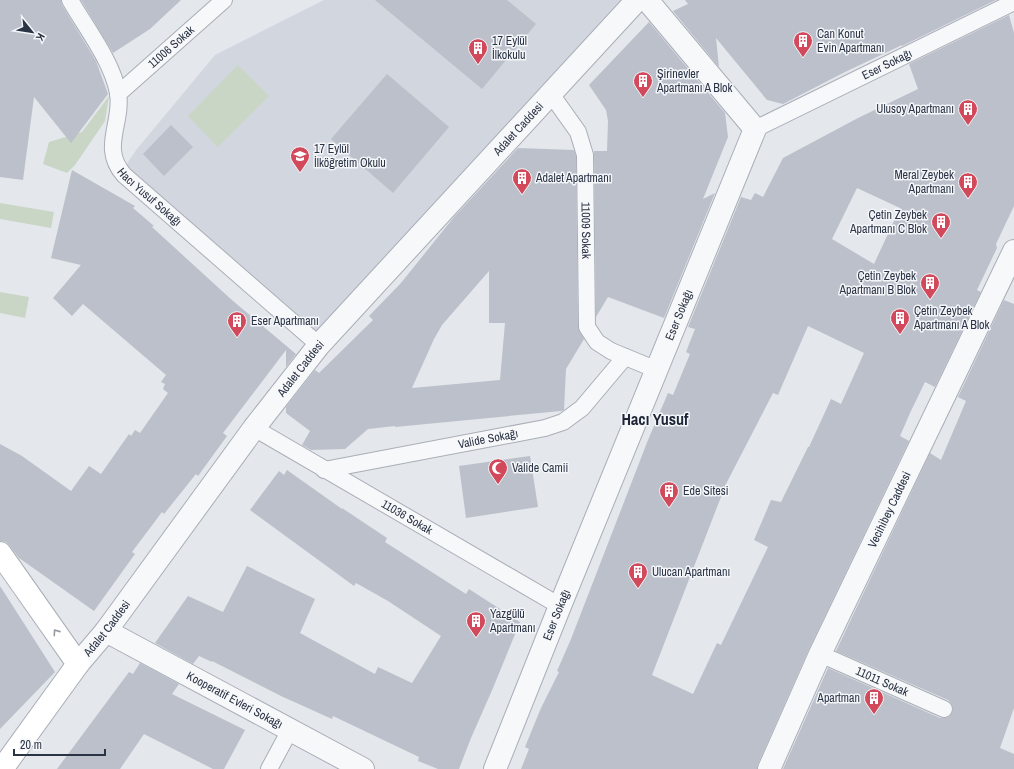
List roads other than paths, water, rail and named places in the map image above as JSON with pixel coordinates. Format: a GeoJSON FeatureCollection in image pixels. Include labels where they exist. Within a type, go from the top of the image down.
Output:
{"type":"FeatureCollection","features":[{"type":"Feature","properties":{"kind":"main road"},"geometry":{"type":"LineString","coordinates":[[0,553],[78,664]]}},
{"type":"Feature","properties":{"kind":"main road","name":"Adalet Caddesi"},"geometry":{"type":"LineString","coordinates":[[2,769],[78,664]]}},
{"type":"Feature","properties":{"kind":"street","name":"Adalet Caddesi"},"geometry":{"type":"LineString","coordinates":[[78,664],[106,631],[254,428],[319,345],[637,0]]}},
{"type":"Feature","properties":{"kind":"street"},"geometry":{"type":"LineString","coordinates":[[647,0],[755,129]]}},
{"type":"Feature","properties":{"kind":"street","name":"Eser Sokağı"},"geometry":{"type":"LineString","coordinates":[[495,769],[755,129]]}},
{"type":"Feature","properties":{"kind":"street","name":"Vecihibey Caddesi"},"geometry":{"type":"LineString","coordinates":[[768,769],[820,654],[1014,251]]}},
{"type":"Feature","properties":{"kind":"street","name":"Kooperatif Evleri Sokağı"},"geometry":{"type":"LineString","coordinates":[[106,631],[363,769]]}},
{"type":"Feature","properties":{"kind":"lane","name":"Hacı Yusuf Sokağı"},"geometry":{"type":"LineString","coordinates":[[70,0],[108,63],[116,82],[119,108],[112,146],[113,157],[117,166],[124,175],[319,345]]}},
{"type":"Feature","properties":{"kind":"lane","name":"11006 Sokak"},"geometry":{"type":"LineString","coordinates":[[118,94],[224,0]]}},
{"type":"Feature","properties":{"kind":"lane","name":"Eser Sokağı"},"geometry":{"type":"LineString","coordinates":[[755,129],[1014,2]]}},
{"type":"Feature","properties":{"kind":"lane","name":"11009 Sokak"},"geometry":{"type":"LineString","coordinates":[[551,94],[578,132],[586,156],[587,327],[598,342],[611,351],[657,370]]}},
{"type":"Feature","properties":{"kind":"lane","name":"Valide Sokağı"},"geometry":{"type":"LineString","coordinates":[[324,470],[545,428],[563,422],[582,408],[626,357]]}},
{"type":"Feature","properties":{"kind":"lane","name":"11036 Sokak"},"geometry":{"type":"LineString","coordinates":[[254,428],[560,606]]}},
{"type":"Feature","properties":{"kind":"lane","name":"11011 Sokak"},"geometry":{"type":"LineString","coordinates":[[820,654],[944,709]]}},
{"type":"Feature","properties":{"kind":"lane"},"geometry":{"type":"LineString","coordinates":[[269,769],[290,730]]}},
{"type":"Feature","properties":{"kind":"place","name":"Can Konut Evin Apartmanı"},"geometry":{"type":"Point","coordinates":[803,58]}},
{"type":"Feature","properties":{"kind":"place","name":"17 Eylül İlkokulu"},"geometry":{"type":"Point","coordinates":[478,65]}},
{"type":"Feature","properties":{"kind":"place","name":"Şirinevler Apartmanı A Blok"},"geometry":{"type":"Point","coordinates":[643,98]}},
{"type":"Feature","properties":{"kind":"place","name":"Ulusoy Apartmanı"},"geometry":{"type":"Point","coordinates":[968,126]}},
{"type":"Feature","properties":{"kind":"place","name":"17 Eylül İlköğretim Okulu"},"geometry":{"type":"Point","coordinates":[300,173]}},
{"type":"Feature","properties":{"kind":"place","name":"Adalet Apartmanı"},"geometry":{"type":"Point","coordinates":[522,195]}},
{"type":"Feature","properties":{"kind":"place","name":"Meral Zeybek Apartmanı"},"geometry":{"type":"Point","coordinates":[968,199]}},
{"type":"Feature","properties":{"kind":"place","name":"Çetin Zeybek Apartmanı C Blok"},"geometry":{"type":"Point","coordinates":[941,239]}},
{"type":"Feature","properties":{"kind":"place","name":"Çetin Zeybek Apartmanı B Blok"},"geometry":{"type":"Point","coordinates":[930,300]}},
{"type":"Feature","properties":{"kind":"place","name":"Çetin Zeybek Apartmanı A Blok"},"geometry":{"type":"Point","coordinates":[900,335]}},
{"type":"Feature","properties":{"kind":"place","name":"Eser Apartmanı"},"geometry":{"type":"Point","coordinates":[237,338]}},
{"type":"Feature","properties":{"kind":"place","name":"Valide Camii"},"geometry":{"type":"Point","coordinates":[498,485]}},
{"type":"Feature","properties":{"kind":"place","name":"Ede Sitesi"},"geometry":{"type":"Point","coordinates":[669,508]}},
{"type":"Feature","properties":{"kind":"place","name":"Ulucan Apartmanı"},"geometry":{"type":"Point","coordinates":[638,589]}},
{"type":"Feature","properties":{"kind":"place","name":"Yazgülü Apartmanı"},"geometry":{"type":"Point","coordinates":[476,638]}},
{"type":"Feature","properties":{"kind":"place","name":"Apartman"},"geometry":{"type":"Point","coordinates":[874,715]}},
{"type":"Feature","properties":{"kind":"district","name":"Hacı Yusuf"},"geometry":{"type":"Point","coordinates":[655,419]}}]}
